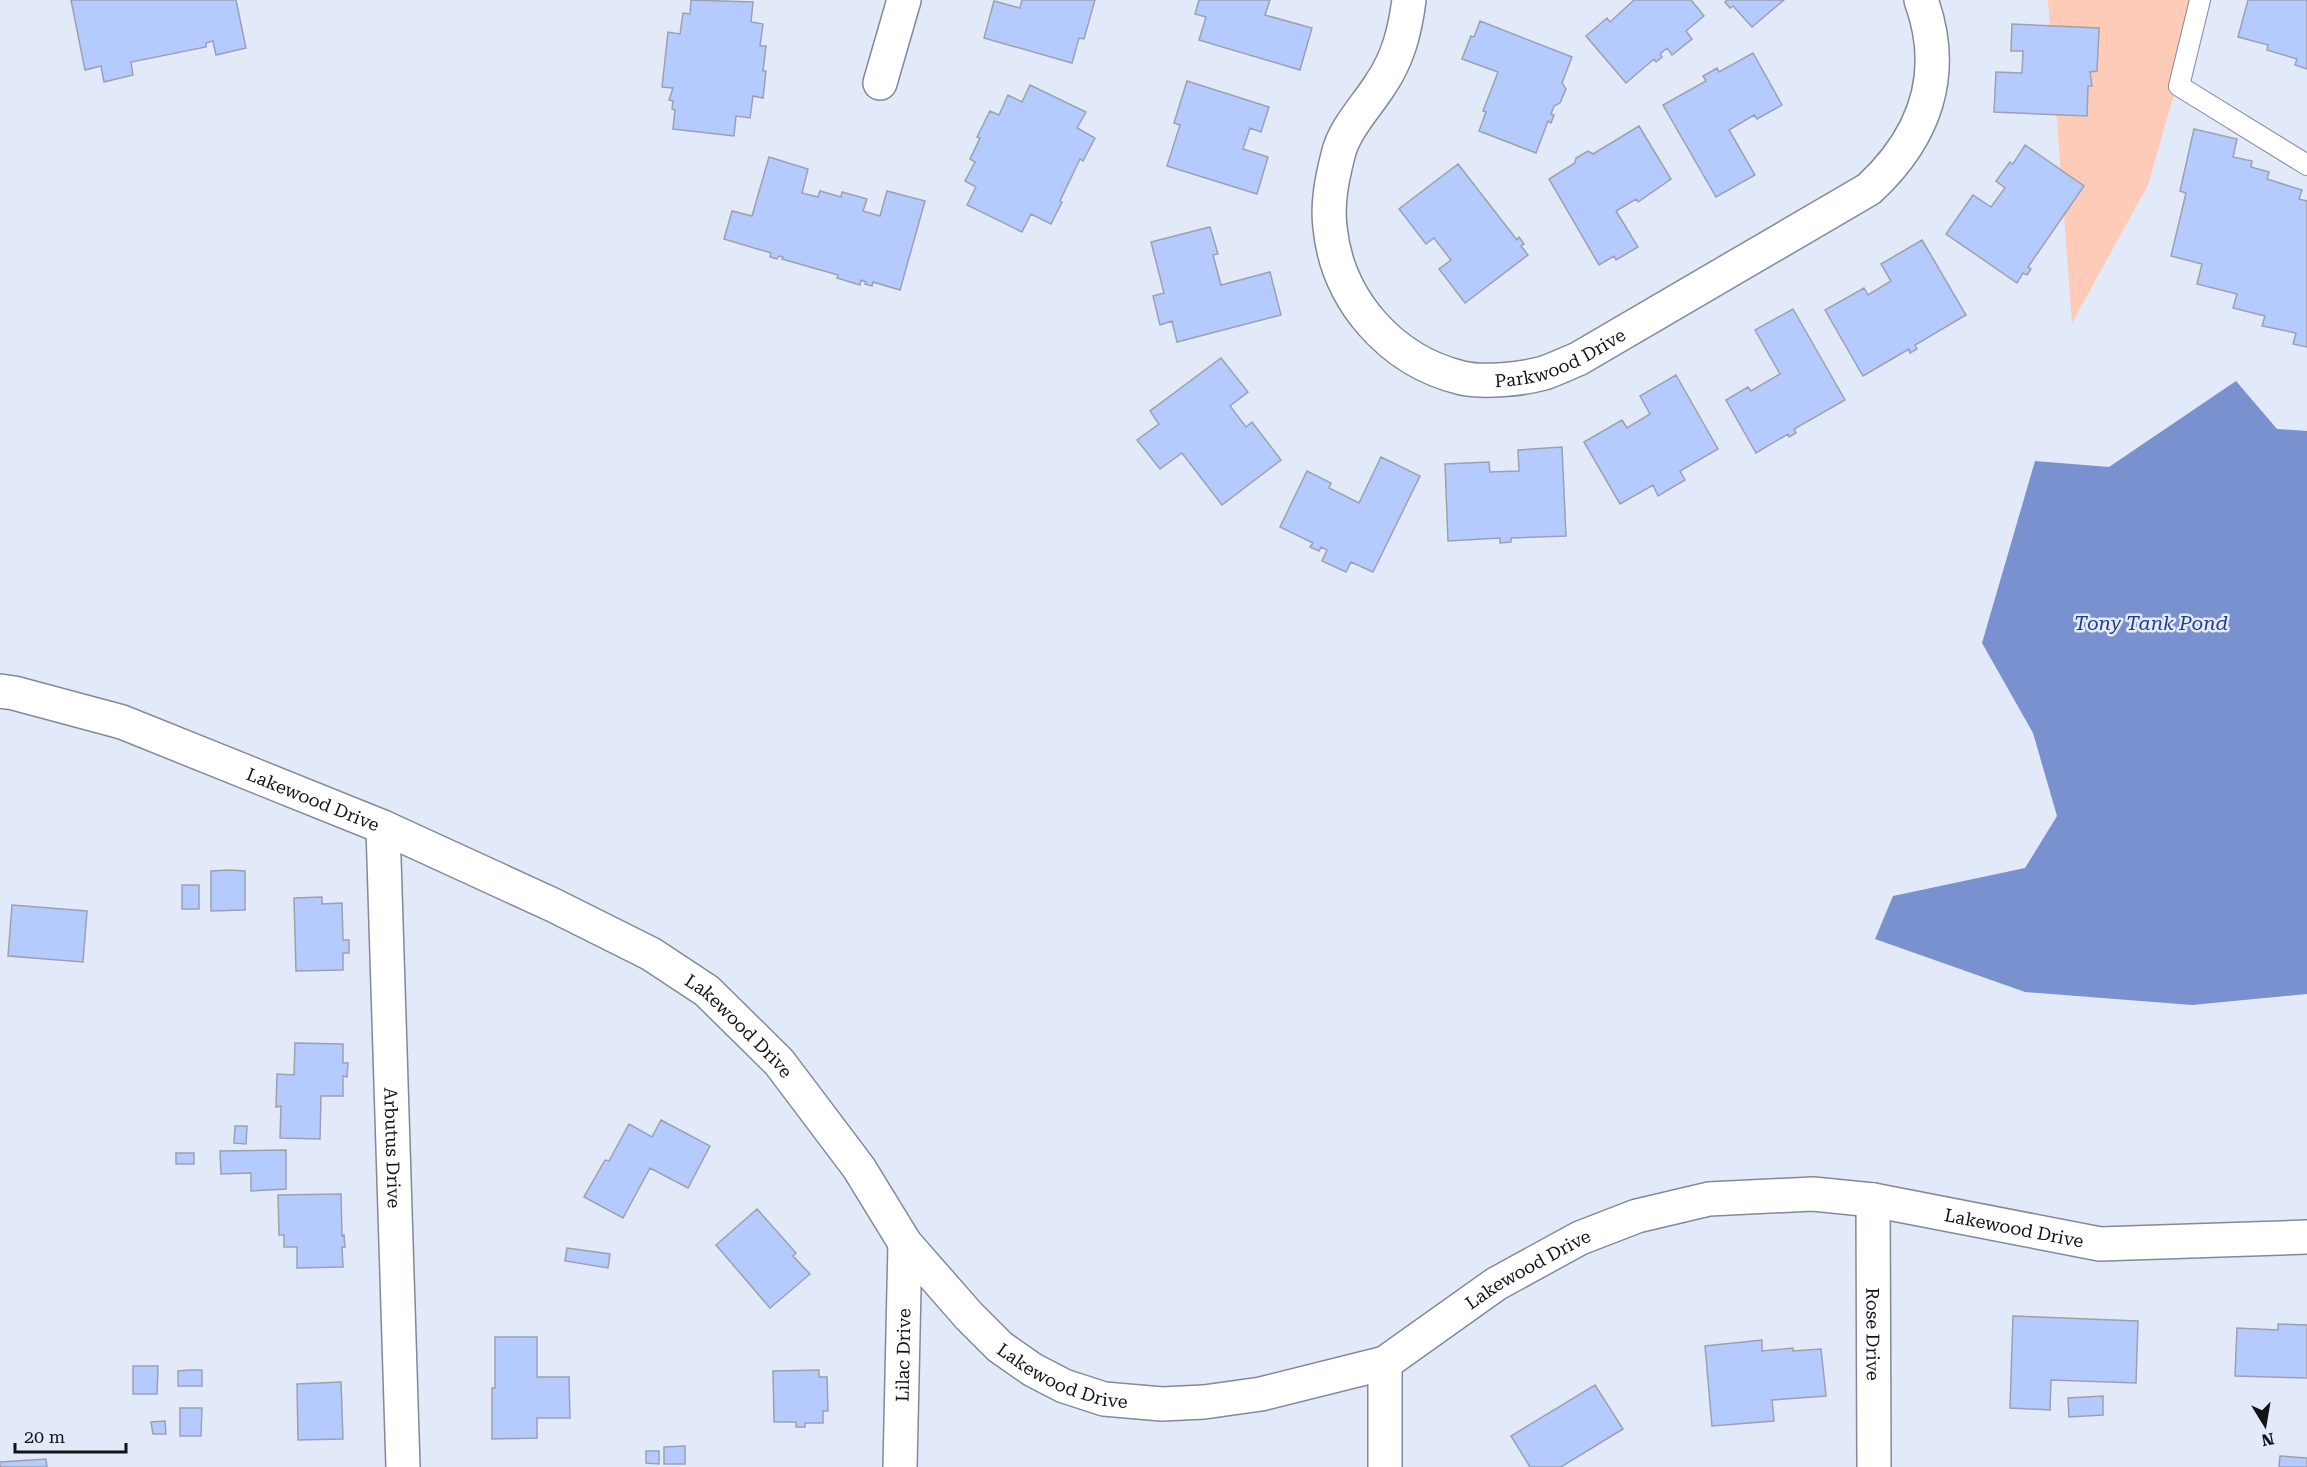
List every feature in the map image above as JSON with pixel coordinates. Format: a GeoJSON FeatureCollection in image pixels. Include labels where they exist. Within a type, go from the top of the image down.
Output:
{"type":"FeatureCollection","features":[{"type":"Feature","properties":{"kind":"street"},"geometry":{"type":"LineString","coordinates":[[880,83],[904,0]]}},
{"type":"Feature","properties":{"kind":"street","name":"Parkwood Drive"},"geometry":{"type":"LineString","coordinates":[[1409,0],[1405,30],[1395,58],[1381,84],[1356,117],[1338,152],[1330,190],[1330,227],[1336,260],[1350,292],[1371,324],[1399,350],[1431,367],[1464,378],[1502,379],[1543,373],[1578,359],[1869,189],[1889,171],[1907,148],[1923,113],[1932,82],[1931,48],[1926,14],[1921,0]]}},
{"type":"Feature","properties":{"kind":"street","name":"Lakewood Drive"},"geometry":{"type":"LineString","coordinates":[[0,691],[122,722],[383,827],[554,905],[651,954],[707,991],[779,1062],[859,1168],[905,1243],[969,1316],[1000,1347],[1033,1370],[1064,1386],[1104,1399],[1162,1404],[1238,1397],[1261,1394],[1385,1363],[1496,1284],[1580,1238],[1637,1216],[1709,1199],[1813,1194],[1873,1200],[2100,1244],[2307,1237]]}},
{"type":"Feature","properties":{"kind":"street","name":"Arbutus Drive"},"geometry":{"type":"LineString","coordinates":[[383,827],[403,1467]]}},
{"type":"Feature","properties":{"kind":"street","name":"Rose Drive"},"geometry":{"type":"LineString","coordinates":[[1873,1200],[1874,1467]]}},
{"type":"Feature","properties":{"kind":"street","name":"Lilac Drive"},"geometry":{"type":"LineString","coordinates":[[900,1467],[905,1243]]}},
{"type":"Feature","properties":{"kind":"street"},"geometry":{"type":"LineString","coordinates":[[1385,1363],[1385,1467]]}},
{"type":"Feature","properties":{"kind":"lane"},"geometry":{"type":"LineString","coordinates":[[2200,0],[2179,86],[2307,165]]}},
{"type":"Feature","properties":{"kind":"shaded area"},"geometry":{"type":"Polygon","coordinates":[[[2048,0],[2201,0],[2148,185],[2072,323],[2048,0]]]}},
{"type":"Feature","properties":{"kind":"water","name":"Tony Tank Pond"},"geometry":{"type":"Polygon","coordinates":[[[2236,381],[2277,429],[2307,431],[2307,994],[2192,1005],[2025,992],[1875,939],[1893,896],[2025,868],[2057,816],[2033,733],[1982,643],[2035,461],[2109,467],[2236,381]]]}},
{"type":"Feature","properties":{"kind":"building"},"geometry":{"type":"Polygon","coordinates":[[[71,0],[236,0],[246,48],[216,55],[213,41],[206,43],[206,47],[131,62],[133,75],[104,82],[101,66],[85,70],[71,0]]]}},
{"type":"Feature","properties":{"kind":"building"},"geometry":{"type":"Polygon","coordinates":[[[691,0],[753,2],[751,22],[763,24],[760,46],[766,46],[763,71],[766,71],[763,98],[753,96],[750,118],[736,116],[734,136],[673,129],[675,110],[672,109],[673,101],[669,100],[673,88],[662,87],[668,32],[680,34],[683,13],[690,14],[691,0]]]}},
{"type":"Feature","properties":{"kind":"building"},"geometry":{"type":"Polygon","coordinates":[[[1022,0],[1095,0],[1084,39],[1079,38],[1072,63],[984,38],[994,1],[1020,8],[1022,0]]]}},
{"type":"Feature","properties":{"kind":"building"},"geometry":{"type":"Polygon","coordinates":[[[1199,0],[1270,0],[1265,15],[1312,28],[1300,70],[1199,40],[1206,17],[1195,14],[1199,0]]]}},
{"type":"Feature","properties":{"kind":"building"},"geometry":{"type":"Polygon","coordinates":[[[1634,0],[1691,0],[1704,16],[1686,31],[1692,39],[1672,55],[1667,48],[1660,54],[1662,57],[1656,62],[1654,59],[1626,83],[1586,36],[1607,18],[1610,22],[1634,0]]]}},
{"type":"Feature","properties":{"kind":"building"},"geometry":{"type":"Polygon","coordinates":[[[1727,0],[1784,0],[1752,27],[1733,6],[1730,8],[1725,2],[1727,0]]]}},
{"type":"Feature","properties":{"kind":"building"},"geometry":{"type":"Polygon","coordinates":[[[2248,0],[2307,0],[2307,69],[2295,65],[2297,59],[2267,50],[2268,45],[2238,37],[2248,0]]]}},
{"type":"Feature","properties":{"kind":"building"},"geometry":{"type":"Polygon","coordinates":[[[1480,21],[1572,57],[1562,83],[1566,89],[1560,103],[1554,106],[1551,123],[1548,121],[1536,153],[1479,131],[1486,112],[1483,111],[1498,72],[1462,59],[1480,21]]]}},
{"type":"Feature","properties":{"kind":"building"},"geometry":{"type":"Polygon","coordinates":[[[2012,24],[2099,28],[2097,71],[2090,72],[2092,86],[2088,86],[2087,116],[1994,112],[1996,72],[2022,73],[2023,51],[2011,51],[2012,24]]]}},
{"type":"Feature","properties":{"kind":"building"},"geometry":{"type":"Polygon","coordinates":[[[1753,53],[1782,105],[1757,119],[1754,115],[1729,130],[1755,175],[1716,197],[1663,105],[1706,81],[1703,76],[1717,68],[1719,72],[1753,53]]]}},
{"type":"Feature","properties":{"kind":"building"},"geometry":{"type":"Polygon","coordinates":[[[1187,81],[1269,107],[1261,132],[1250,128],[1243,149],[1268,157],[1257,194],[1167,166],[1180,125],[1174,123],[1187,81]]]}},
{"type":"Feature","properties":{"kind":"building"},"geometry":{"type":"Polygon","coordinates":[[[1030,85],[1086,112],[1077,128],[1095,138],[1083,161],[1080,159],[1051,224],[1031,214],[1022,232],[967,205],[976,187],[965,181],[975,162],[970,159],[980,138],[977,137],[990,111],[999,115],[1008,95],[1022,102],[1030,85]]]}},
{"type":"Feature","properties":{"kind":"building"},"geometry":{"type":"Polygon","coordinates":[[[1639,126],[1671,179],[1638,202],[1636,199],[1616,211],[1638,247],[1616,260],[1614,256],[1599,265],[1549,179],[1575,163],[1576,158],[1588,151],[1593,154],[1639,126]]]}},
{"type":"Feature","properties":{"kind":"building"},"geometry":{"type":"Polygon","coordinates":[[[2194,129],[2237,139],[2233,157],[2252,161],[2251,167],[2269,172],[2267,179],[2302,190],[2299,199],[2307,201],[2307,347],[2293,344],[2296,333],[2262,326],[2265,316],[2233,308],[2237,294],[2197,284],[2202,264],[2171,256],[2186,193],[2180,191],[2194,129]]]}},
{"type":"Feature","properties":{"kind":"building"},"geometry":{"type":"Polygon","coordinates":[[[2025,145],[2084,186],[2028,267],[2031,269],[2027,275],[2023,273],[2017,283],[1946,234],[1973,195],[1991,207],[2005,188],[1996,181],[2010,162],[2013,164],[2025,145]]]}},
{"type":"Feature","properties":{"kind":"building"},"geometry":{"type":"Polygon","coordinates":[[[769,157],[808,169],[802,193],[818,197],[820,191],[841,197],[842,192],[867,199],[863,211],[880,216],[887,191],[925,201],[900,290],[873,282],[872,286],[861,280],[860,285],[837,278],[838,275],[782,259],[783,257],[779,256],[777,259],[770,257],[771,253],[724,239],[732,211],[752,216],[769,157]]]}},
{"type":"Feature","properties":{"kind":"building"},"geometry":{"type":"Polygon","coordinates":[[[1458,164],[1517,240],[1519,237],[1524,244],[1521,246],[1528,255],[1465,303],[1439,269],[1451,260],[1434,238],[1426,244],[1399,209],[1458,164]]]}},
{"type":"Feature","properties":{"kind":"building"},"geometry":{"type":"Polygon","coordinates":[[[1210,227],[1218,254],[1213,255],[1221,285],[1270,272],[1281,315],[1177,342],[1172,321],[1160,325],[1153,296],[1164,293],[1151,242],[1210,227]]]}},
{"type":"Feature","properties":{"kind":"building"},"geometry":{"type":"Polygon","coordinates":[[[1922,240],[1966,315],[1915,345],[1917,349],[1910,353],[1909,349],[1863,376],[1825,310],[1864,288],[1868,295],[1891,281],[1881,264],[1922,240]]]}},
{"type":"Feature","properties":{"kind":"building"},"geometry":{"type":"Polygon","coordinates":[[[1793,309],[1845,400],[1794,429],[1796,433],[1789,437],[1788,434],[1756,453],[1726,400],[1748,387],[1751,391],[1780,374],[1755,330],[1793,309]]]}},
{"type":"Feature","properties":{"kind":"building"},"geometry":{"type":"Polygon","coordinates":[[[1221,358],[1248,392],[1230,406],[1246,427],[1252,422],[1281,460],[1222,505],[1182,453],[1160,469],[1137,440],[1159,424],[1150,411],[1221,358]]]}},
{"type":"Feature","properties":{"kind":"building"},"geometry":{"type":"Polygon","coordinates":[[[1676,375],[1718,449],[1680,471],[1685,480],[1658,496],[1653,485],[1620,504],[1584,442],[1622,420],[1627,428],[1650,414],[1640,396],[1676,375]]]}},
{"type":"Feature","properties":{"kind":"building"},"geometry":{"type":"Polygon","coordinates":[[[1562,447],[1566,536],[1511,538],[1511,542],[1500,543],[1500,538],[1448,541],[1445,464],[1489,462],[1490,472],[1519,471],[1518,450],[1562,447]]]}},
{"type":"Feature","properties":{"kind":"building"},"geometry":{"type":"Polygon","coordinates":[[[1381,457],[1420,476],[1373,572],[1351,562],[1346,572],[1322,561],[1327,550],[1321,547],[1319,551],[1310,547],[1313,543],[1280,527],[1307,471],[1331,483],[1329,488],[1359,503],[1381,457]]]}},
{"type":"Feature","properties":{"kind":"building"},"geometry":{"type":"Polygon","coordinates":[[[211,871],[245,871],[245,910],[211,911],[211,871]]]}},
{"type":"Feature","properties":{"kind":"building"},"geometry":{"type":"Polygon","coordinates":[[[182,885],[199,885],[199,909],[182,909],[182,885]]]}},
{"type":"Feature","properties":{"kind":"building"},"geometry":{"type":"Polygon","coordinates":[[[322,897],[322,904],[342,903],[343,940],[349,940],[349,953],[343,953],[343,970],[296,971],[294,898],[322,897]]]}},
{"type":"Feature","properties":{"kind":"building"},"geometry":{"type":"Polygon","coordinates":[[[12,905],[87,911],[83,962],[8,956],[12,905]]]}},
{"type":"Feature","properties":{"kind":"building"},"geometry":{"type":"Polygon","coordinates":[[[295,1043],[343,1044],[343,1063],[348,1063],[347,1077],[343,1076],[343,1096],[321,1096],[320,1139],[280,1138],[281,1106],[276,1107],[277,1074],[294,1075],[295,1043]]]}},
{"type":"Feature","properties":{"kind":"building"},"geometry":{"type":"Polygon","coordinates":[[[661,1120],[710,1146],[688,1188],[650,1168],[623,1218],[584,1197],[605,1160],[609,1161],[629,1124],[652,1137],[661,1120]]]}},
{"type":"Feature","properties":{"kind":"building"},"geometry":{"type":"Polygon","coordinates":[[[235,1126],[247,1126],[246,1144],[234,1143],[235,1126]]]}},
{"type":"Feature","properties":{"kind":"building"},"geometry":{"type":"Polygon","coordinates":[[[286,1150],[286,1189],[251,1191],[251,1173],[221,1174],[220,1151],[286,1150]]]}},
{"type":"Feature","properties":{"kind":"building"},"geometry":{"type":"Polygon","coordinates":[[[176,1153],[194,1153],[194,1164],[176,1164],[176,1153]]]}},
{"type":"Feature","properties":{"kind":"building"},"geometry":{"type":"Polygon","coordinates":[[[341,1194],[342,1236],[344,1235],[345,1247],[342,1247],[343,1267],[297,1268],[297,1247],[284,1247],[284,1235],[279,1235],[278,1195],[341,1194]]]}},
{"type":"Feature","properties":{"kind":"building"},"geometry":{"type":"Polygon","coordinates":[[[757,1209],[796,1253],[793,1256],[810,1274],[770,1308],[716,1245],[757,1209]]]}},
{"type":"Feature","properties":{"kind":"building"},"geometry":{"type":"Polygon","coordinates":[[[567,1248],[610,1254],[608,1268],[565,1261],[567,1248]]]}},
{"type":"Feature","properties":{"kind":"building"},"geometry":{"type":"Polygon","coordinates":[[[2013,1316],[2138,1321],[2136,1383],[2051,1380],[2050,1410],[2010,1408],[2013,1316]]]}},
{"type":"Feature","properties":{"kind":"building"},"geometry":{"type":"Polygon","coordinates":[[[2278,1324],[2307,1325],[2307,1378],[2235,1376],[2237,1328],[2278,1330],[2278,1324]]]}},
{"type":"Feature","properties":{"kind":"building"},"geometry":{"type":"Polygon","coordinates":[[[495,1337],[537,1337],[537,1377],[569,1377],[570,1418],[537,1418],[537,1438],[492,1439],[495,1337]]]}},
{"type":"Feature","properties":{"kind":"building"},"geometry":{"type":"Polygon","coordinates":[[[1762,1340],[1762,1351],[1793,1348],[1793,1351],[1821,1349],[1826,1396],[1772,1400],[1774,1421],[1712,1426],[1705,1346],[1762,1340]]]}},
{"type":"Feature","properties":{"kind":"building"},"geometry":{"type":"Polygon","coordinates":[[[133,1366],[158,1366],[157,1394],[133,1394],[133,1366]]]}},
{"type":"Feature","properties":{"kind":"building"},"geometry":{"type":"Polygon","coordinates":[[[202,1370],[202,1386],[178,1386],[178,1371],[202,1370]]]}},
{"type":"Feature","properties":{"kind":"building"},"geometry":{"type":"Polygon","coordinates":[[[819,1370],[819,1377],[827,1377],[828,1411],[823,1411],[823,1423],[805,1423],[805,1427],[796,1427],[796,1422],[774,1422],[773,1371],[819,1370]]]}},
{"type":"Feature","properties":{"kind":"building"},"geometry":{"type":"Polygon","coordinates":[[[341,1382],[343,1439],[298,1440],[297,1384],[341,1382]]]}},
{"type":"Feature","properties":{"kind":"building"},"geometry":{"type":"Polygon","coordinates":[[[1595,1385],[1623,1429],[1561,1467],[1530,1467],[1511,1436],[1595,1385]]]}},
{"type":"Feature","properties":{"kind":"building"},"geometry":{"type":"Polygon","coordinates":[[[2103,1396],[2103,1415],[2069,1417],[2068,1398],[2103,1396]]]}},
{"type":"Feature","properties":{"kind":"building"},"geometry":{"type":"Polygon","coordinates":[[[180,1408],[202,1408],[201,1436],[180,1436],[180,1408]]]}},
{"type":"Feature","properties":{"kind":"building"},"geometry":{"type":"Polygon","coordinates":[[[165,1421],[166,1434],[153,1434],[151,1422],[165,1421]]]}},
{"type":"Feature","properties":{"kind":"building"},"geometry":{"type":"Polygon","coordinates":[[[685,1446],[685,1464],[664,1464],[664,1447],[685,1446]]]}},
{"type":"Feature","properties":{"kind":"building"},"geometry":{"type":"Polygon","coordinates":[[[646,1451],[659,1451],[659,1464],[646,1463],[646,1451]]]}},
{"type":"Feature","properties":{"kind":"building"},"geometry":{"type":"Polygon","coordinates":[[[2280,1456],[2307,1458],[2307,1467],[2279,1467],[2280,1456]]]}},
{"type":"Feature","properties":{"kind":"building"},"geometry":{"type":"Polygon","coordinates":[[[46,1459],[47,1467],[0,1467],[0,1462],[46,1459]]]}}]}
